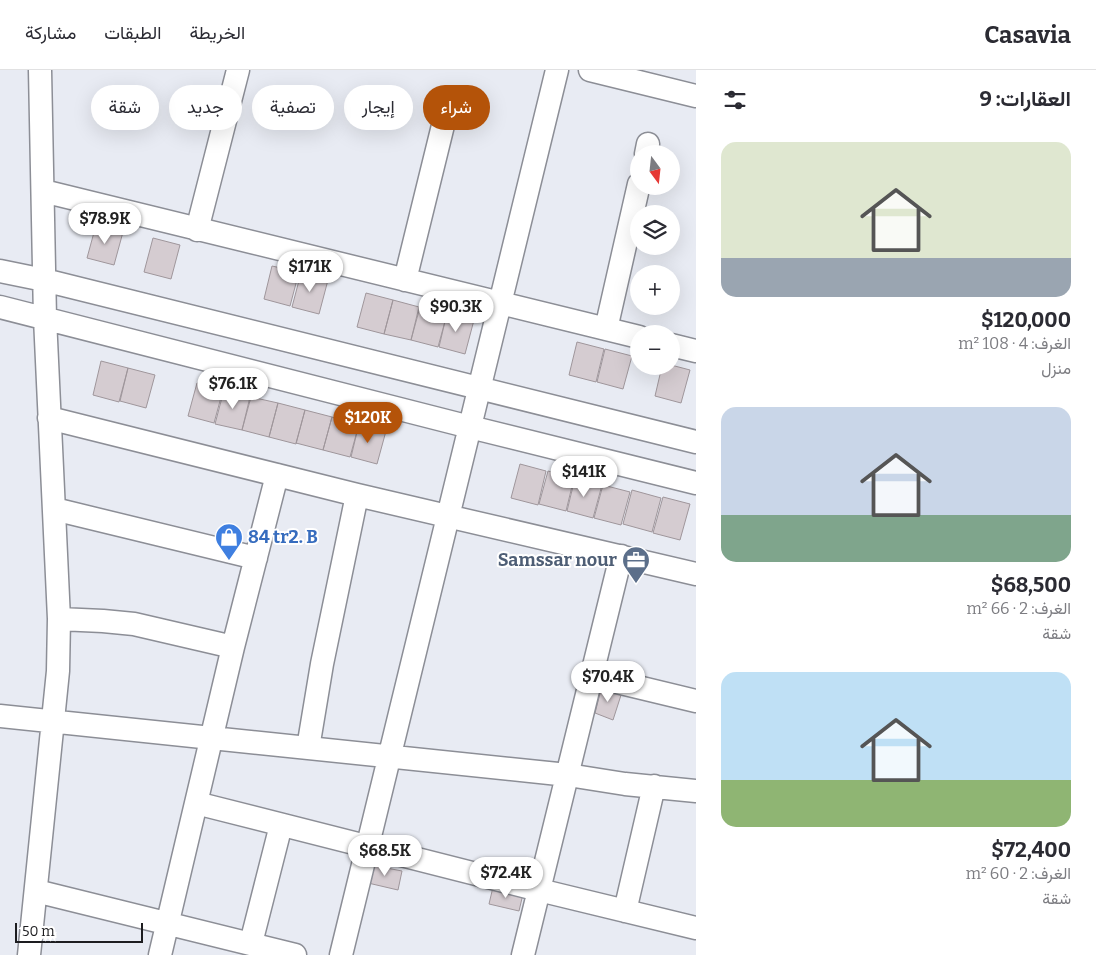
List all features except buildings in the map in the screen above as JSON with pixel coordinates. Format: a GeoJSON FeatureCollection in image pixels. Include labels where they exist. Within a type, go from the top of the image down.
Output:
{"type":"FeatureCollection","features":[{"type":"Feature","properties":{"kind":"street"},"geometry":{"type":"LineString","coordinates":[[30,955],[58,671],[59,619],[45,318],[40,70]]}},
{"type":"Feature","properties":{"kind":"street"},"geometry":{"type":"LineString","coordinates":[[197,230],[238,70]]}},
{"type":"Feature","properties":{"kind":"street"},"geometry":{"type":"LineString","coordinates":[[340,955],[557,70]]}},
{"type":"Feature","properties":{"kind":"street"},"geometry":{"type":"LineString","coordinates":[[590,70],[696,96]]}},
{"type":"Feature","properties":{"kind":"street"},"geometry":{"type":"LineString","coordinates":[[405,280],[442,130]]}},
{"type":"Feature","properties":{"kind":"street"},"geometry":{"type":"LineString","coordinates":[[43,192],[630,335]]}},
{"type":"Feature","properties":{"kind":"street"},"geometry":{"type":"LineString","coordinates":[[606,329],[636,195]]}},
{"type":"Feature","properties":{"kind":"street"},"geometry":{"type":"LineString","coordinates":[[0,271],[44,280],[696,442]]}},
{"type":"Feature","properties":{"kind":"street"},"geometry":{"type":"LineString","coordinates":[[0,307],[470,427],[696,482]]}},
{"type":"Feature","properties":{"kind":"street"},"geometry":{"type":"LineString","coordinates":[[680,347],[696,351]]}},
{"type":"Feature","properties":{"kind":"street"},"geometry":{"type":"LineString","coordinates":[[49,418],[357,495],[696,574]]}},
{"type":"Feature","properties":{"kind":"street"},"geometry":{"type":"LineString","coordinates":[[160,955],[233,647],[277,475]]}},
{"type":"Feature","properties":{"kind":"street"},"geometry":{"type":"LineString","coordinates":[[308,748],[322,664],[357,495]]}},
{"type":"Feature","properties":{"kind":"street"},"geometry":{"type":"LineString","coordinates":[[54,509],[256,558]]}},
{"type":"Feature","properties":{"kind":"street"},"geometry":{"type":"LineString","coordinates":[[524,955],[622,556]]}},
{"type":"Feature","properties":{"kind":"street"},"geometry":{"type":"LineString","coordinates":[[59,619],[134,624],[233,647]]}},
{"type":"Feature","properties":{"kind":"street"},"geometry":{"type":"LineString","coordinates":[[592,676],[696,701]]}},
{"type":"Feature","properties":{"kind":"street"},"geometry":{"type":"LineString","coordinates":[[0,716],[568,775],[696,791]]}},
{"type":"Feature","properties":{"kind":"street"},"geometry":{"type":"LineString","coordinates":[[625,911],[654,786]]}},
{"type":"Feature","properties":{"kind":"street"},"geometry":{"type":"LineString","coordinates":[[196,803],[696,928]]}},
{"type":"Feature","properties":{"kind":"street"},"geometry":{"type":"LineString","coordinates":[[251,944],[281,825]]}},
{"type":"Feature","properties":{"kind":"street"},"geometry":{"type":"LineString","coordinates":[[36,891],[295,955]]}},
{"type":"Feature","properties":{"kind":"place","name":"84 tr2. B"},"geometry":{"type":"Point","coordinates":[229,561]}},
{"type":"Feature","properties":{"kind":"place","name":"Samssar nour"},"geometry":{"type":"Point","coordinates":[636,584]}}]}
